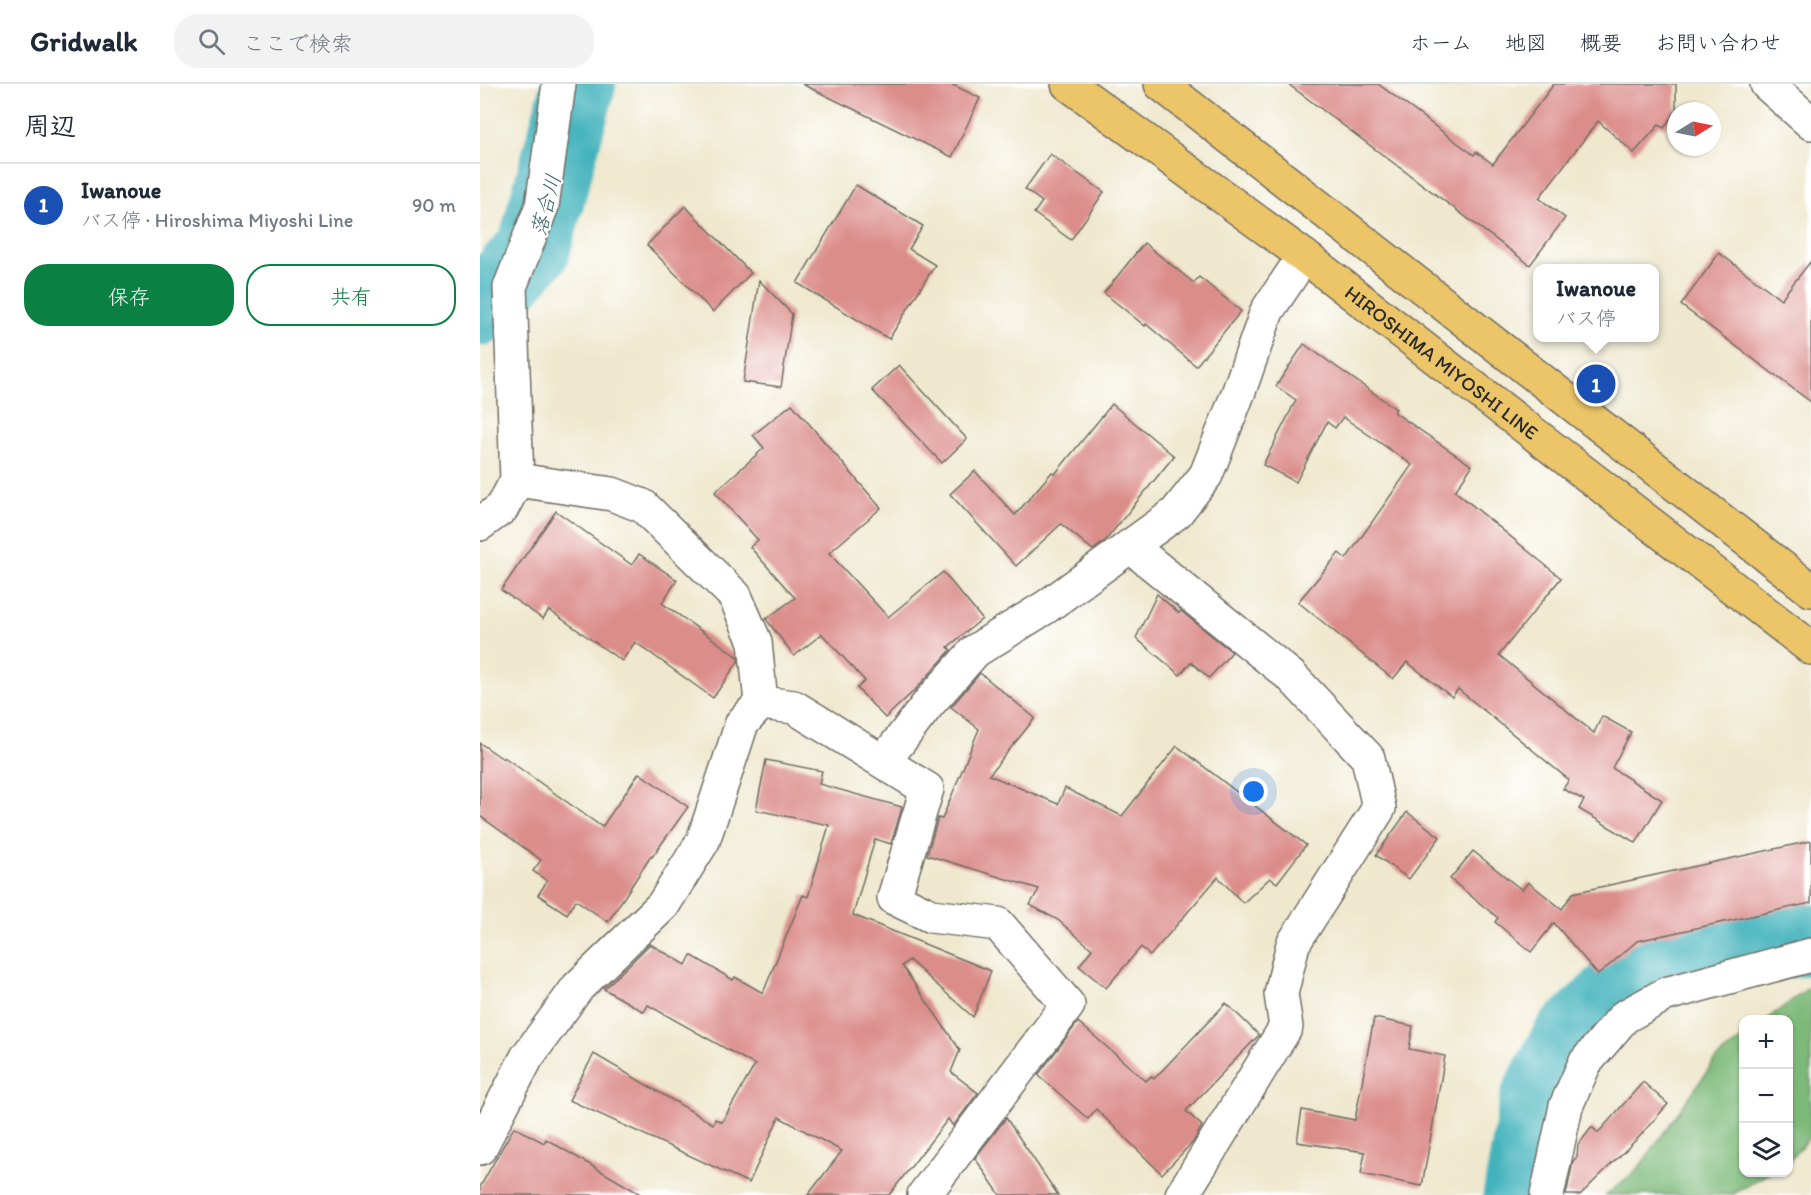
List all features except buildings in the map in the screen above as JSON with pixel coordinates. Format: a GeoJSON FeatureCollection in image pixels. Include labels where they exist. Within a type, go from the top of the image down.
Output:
{"type":"FeatureCollection","features":[{"type":"Feature","properties":{"kind":"main road"},"geometry":{"type":"LineString","coordinates":[[1161,84],[1811,590]]}},
{"type":"Feature","properties":{"kind":"main road","name":"HIROSHIMA MIYOSHI LINE"},"geometry":{"type":"LineString","coordinates":[[1083,88],[1811,648]]}},
{"type":"Feature","properties":{"kind":"street"},"geometry":{"type":"LineString","coordinates":[[480,524],[502,508],[517,480],[510,287],[542,206],[559,84]]}},
{"type":"Feature","properties":{"kind":"street"},"geometry":{"type":"LineString","coordinates":[[1767,84],[1811,123]]}},
{"type":"Feature","properties":{"kind":"street"},"geometry":{"type":"LineString","coordinates":[[884,761],[929,703],[975,651],[1046,607],[1176,513],[1206,475],[1267,311],[1304,256]]}},
{"type":"Feature","properties":{"kind":"street"},"geometry":{"type":"LineString","coordinates":[[480,1148],[527,1057],[578,987],[663,905],[703,841],[742,723],[761,703],[755,642],[735,596],[643,506],[612,494],[517,480]]}},
{"type":"Feature","properties":{"kind":"street"},"geometry":{"type":"LineString","coordinates":[[1130,546],[1292,677],[1368,758],[1379,808],[1293,944],[1281,994],[1286,1026],[1182,1195]]}},
{"type":"Feature","properties":{"kind":"street"},"geometry":{"type":"LineString","coordinates":[[761,703],[794,707],[927,789],[894,898],[931,916],[998,924],[1068,1005],[924,1195]]}},
{"type":"Feature","properties":{"kind":"street"},"geometry":{"type":"LineString","coordinates":[[1547,1195],[1566,1106],[1584,1063],[1624,1017],[1666,994],[1811,955]]}},
{"type":"Feature","properties":{"kind":"green space"},"geometry":{"type":"Polygon","coordinates":[[[1811,986],[1811,1135],[1793,1156],[1793,1015],[1772,1015],[1811,986]]]}},
{"type":"Feature","properties":{"kind":"green space"},"geometry":{"type":"Polygon","coordinates":[[[1739,1041],[1739,1177],[1762,1177],[1732,1195],[1606,1195],[1638,1169],[1716,1059],[1739,1041]]]}},
{"type":"Feature","properties":{"kind":"waterway","name":"落合川"},"geometry":{"type":"LineString","coordinates":[[480,309],[534,248],[579,84]]}},
{"type":"Feature","properties":{"kind":"waterway"},"geometry":{"type":"LineString","coordinates":[[1520,1195],[1537,1099],[1568,1040],[1619,991],[1673,966],[1800,939]]}},
{"type":"Feature","properties":{"kind":"place","name":"Iwanoue"},"geometry":{"type":"Point","coordinates":[1596,384]}}]}
